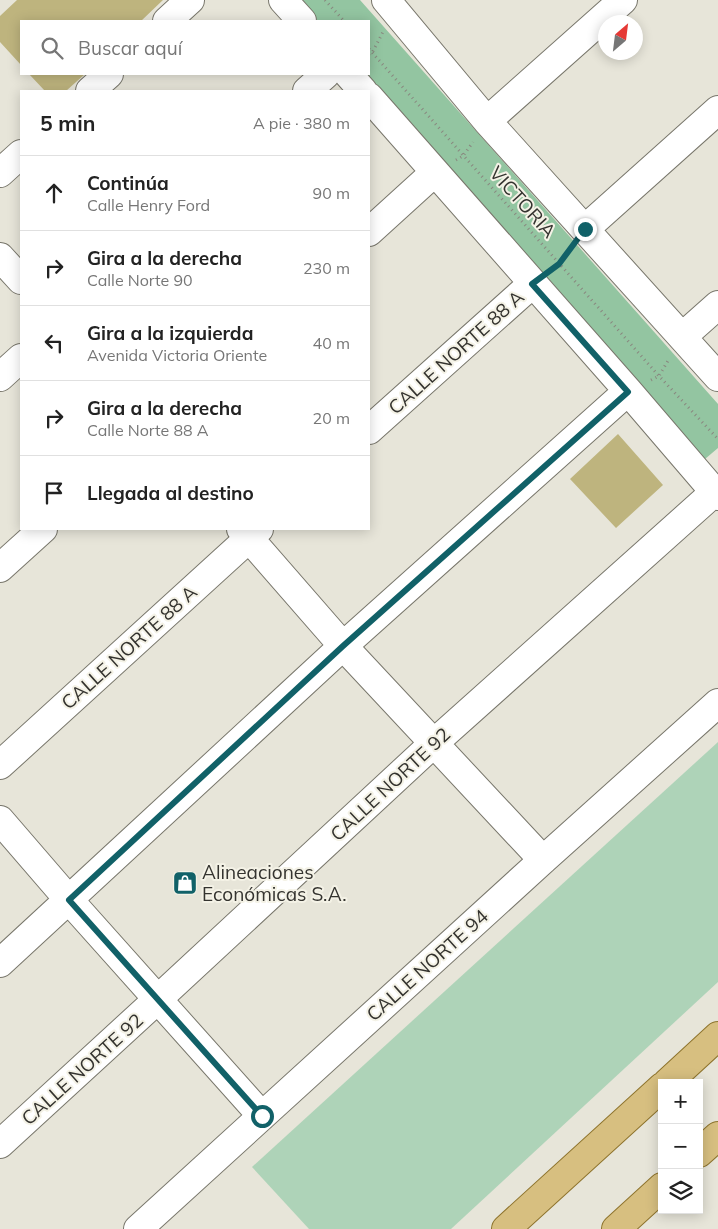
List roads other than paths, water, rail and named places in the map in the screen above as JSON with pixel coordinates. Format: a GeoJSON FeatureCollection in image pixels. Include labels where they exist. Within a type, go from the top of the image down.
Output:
{"type":"FeatureCollection","features":[{"type":"Feature","properties":{"kind":"main road"},"geometry":{"type":"LineString","coordinates":[[671,1079],[718,1036]]}},
{"type":"Feature","properties":{"kind":"main road"},"geometry":{"type":"LineString","coordinates":[[506,1229],[658,1091]]}},
{"type":"Feature","properties":{"kind":"main road"},"geometry":{"type":"LineString","coordinates":[[703,1149],[718,1136]]}},
{"type":"Feature","properties":{"kind":"main road"},"geometry":{"type":"LineString","coordinates":[[616,1229],[658,1191]]}},
{"type":"Feature","properties":{"kind":"street"},"geometry":{"type":"LineString","coordinates":[[168,20],[190,0]]}},
{"type":"Feature","properties":{"kind":"street"},"geometry":{"type":"LineString","coordinates":[[283,0],[301,20]]}},
{"type":"Feature","properties":{"kind":"street"},"geometry":{"type":"LineString","coordinates":[[487,121],[622,0]]}},
{"type":"Feature","properties":{"kind":"street"},"geometry":{"type":"LineString","coordinates":[[396,4],[487,121],[718,377]]}},
{"type":"Feature","properties":{"kind":"street"},"geometry":{"type":"LineString","coordinates":[[91,90],[108,75]]}},
{"type":"Feature","properties":{"kind":"street"},"geometry":{"type":"LineString","coordinates":[[308,90],[325,75]]}},
{"type":"Feature","properties":{"kind":"street"},"geometry":{"type":"LineString","coordinates":[[349,75],[362,90]]}},
{"type":"Feature","properties":{"kind":"street"},"geometry":{"type":"LineString","coordinates":[[370,98],[717,492]]}},
{"type":"Feature","properties":{"kind":"street"},"geometry":{"type":"LineString","coordinates":[[585,229],[718,110]]}},
{"type":"Feature","properties":{"kind":"street"},"geometry":{"type":"LineString","coordinates":[[0,173],[20,155]]}},
{"type":"Feature","properties":{"kind":"street"},"geometry":{"type":"LineString","coordinates":[[370,231],[435,172]]}},
{"type":"Feature","properties":{"kind":"street"},"geometry":{"type":"LineString","coordinates":[[0,257],[20,279]]}},
{"type":"Feature","properties":{"kind":"street","name":"CALLE NORTE 88 A"},"geometry":{"type":"LineString","coordinates":[[370,429],[532,284]]}},
{"type":"Feature","properties":{"kind":"street"},"geometry":{"type":"LineString","coordinates":[[682,337],[718,305]]}},
{"type":"Feature","properties":{"kind":"street"},"geometry":{"type":"LineString","coordinates":[[0,376],[20,359]]}},
{"type":"Feature","properties":{"kind":"street"},"geometry":{"type":"LineString","coordinates":[[0,963],[343,646],[628,392]]}},
{"type":"Feature","properties":{"kind":"street","name":"CALLE NORTE 92"},"geometry":{"type":"LineString","coordinates":[[0,1144],[434,743],[717,492]]}},
{"type":"Feature","properties":{"kind":"street"},"geometry":{"type":"LineString","coordinates":[[0,568],[42,530]]}},
{"type":"Feature","properties":{"kind":"street"},"geometry":{"type":"LineString","coordinates":[[249,532],[343,646],[542,860]]}},
{"type":"Feature","properties":{"kind":"street","name":"CALLE NORTE 88 A"},"geometry":{"type":"LineString","coordinates":[[0,765],[249,532]]}},
{"type":"Feature","properties":{"kind":"street","name":"CALLE NORTE 94"},"geometry":{"type":"LineString","coordinates":[[138,1229],[542,860],[718,703]]}},
{"type":"Feature","properties":{"kind":"street"},"geometry":{"type":"LineString","coordinates":[[0,820],[262,1116]]}},
{"type":"Feature","properties":{"kind":"place","name":"Alineaciones Económicas S.A."},"geometry":{"type":"Point","coordinates":[185,883]}}]}
